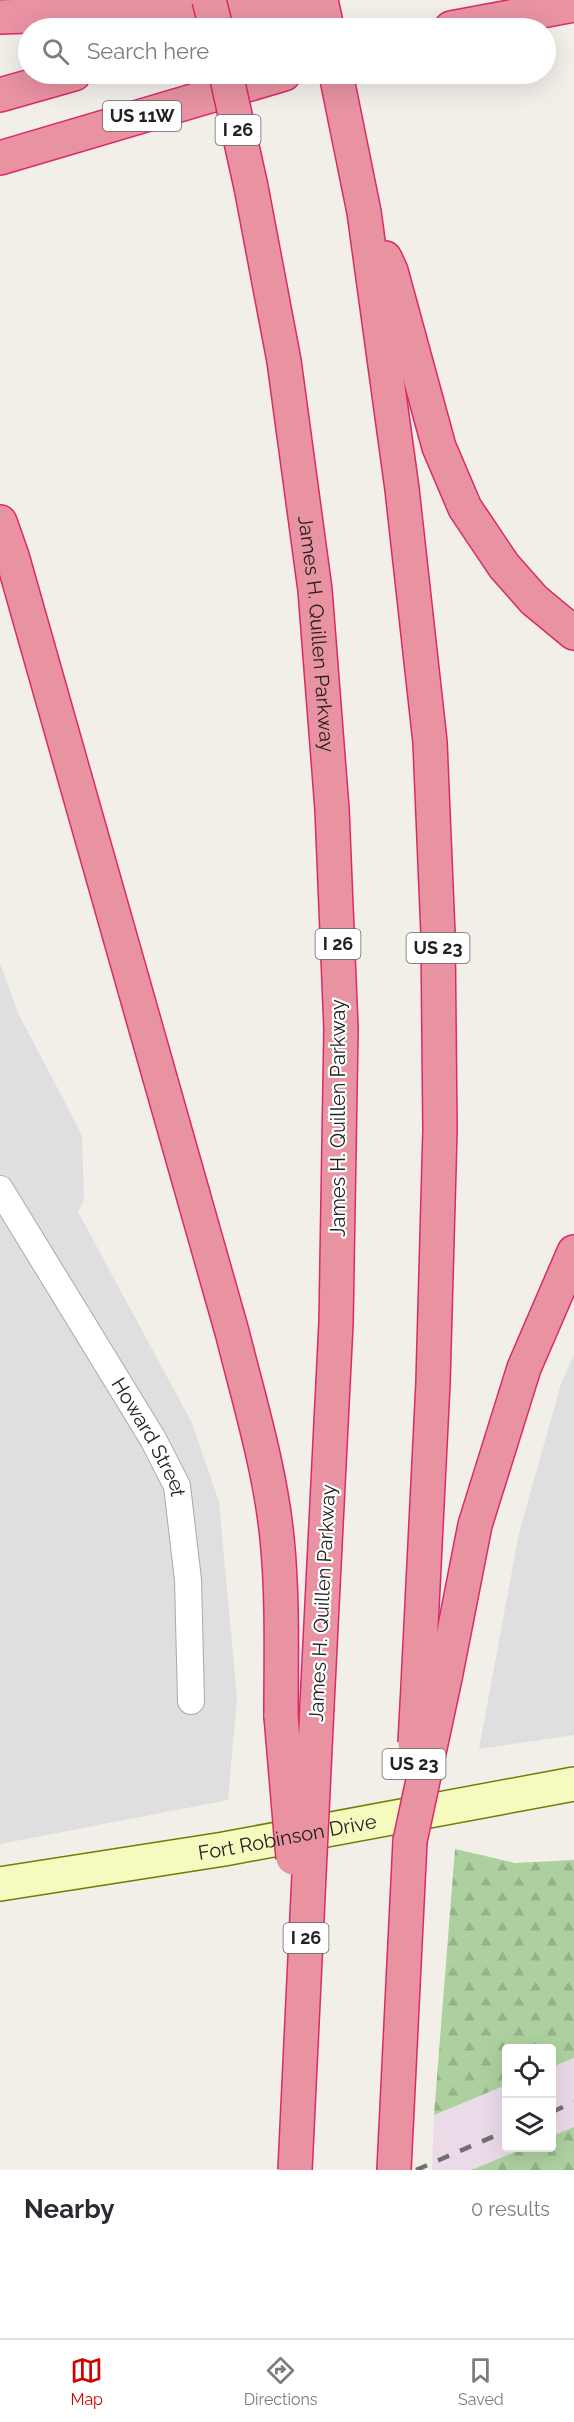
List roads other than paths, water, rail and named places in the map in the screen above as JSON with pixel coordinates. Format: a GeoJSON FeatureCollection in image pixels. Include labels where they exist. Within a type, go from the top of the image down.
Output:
{"type":"FeatureCollection","features":[{"type":"Feature","properties":{"kind":"highway"},"geometry":{"type":"LineString","coordinates":[[209,0],[214,18]]}},
{"type":"Feature","properties":{"kind":"highway"},"geometry":{"type":"LineString","coordinates":[[0,17],[168,11],[263,0]]}},
{"type":"Feature","properties":{"kind":"highway"},"geometry":{"type":"LineString","coordinates":[[259,18],[316,0]]}},
{"type":"Feature","properties":{"kind":"highway"},"geometry":{"type":"LineString","coordinates":[[321,0],[325,18]]}},
{"type":"Feature","properties":{"kind":"highway"},"geometry":{"type":"LineString","coordinates":[[468,18],[528,0]]}},
{"type":"Feature","properties":{"kind":"highway"},"geometry":{"type":"LineString","coordinates":[[504,18],[574,5]]}},
{"type":"Feature","properties":{"kind":"highway"},"geometry":{"type":"LineString","coordinates":[[0,95],[39,84]]}},
{"type":"Feature","properties":{"kind":"highway","name":"James H. Quillen Parkway"},"geometry":{"type":"LineString","coordinates":[[228,84],[284,361],[315,590],[332,809],[341,1065],[336,1323],[295,2170]]}},
{"type":"Feature","properties":{"kind":"highway","name":"US 11W"},"geometry":{"type":"LineString","coordinates":[[0,158],[250,84]]}},
{"type":"Feature","properties":{"kind":"highway","name":"US 23"},"geometry":{"type":"LineString","coordinates":[[338,84],[364,212],[402,489],[430,742],[438,934],[440,1130],[434,1383],[432,1682],[410,1841],[394,2170]]}},
{"type":"Feature","properties":{"kind":"highway"},"geometry":{"type":"LineString","coordinates":[[364,212],[391,271],[439,447],[465,508],[504,566],[534,600],[574,633]]}},
{"type":"Feature","properties":{"kind":"highway"},"geometry":{"type":"LineString","coordinates":[[0,522],[12,556],[232,1332],[264,1460],[277,1538],[281,1625],[281,1716],[304,1983]]}},
{"type":"Feature","properties":{"kind":"highway"},"geometry":{"type":"LineString","coordinates":[[432,1682],[475,1526],[525,1368],[574,1252]]}},
{"type":"Feature","properties":{"kind":"street","name":"Howard Street"},"geometry":{"type":"LineString","coordinates":[[2,1200],[153,1438],[177,1486],[188,1580],[191,1701]]}},
{"type":"Feature","properties":{"kind":"street","name":"Fort Robinson Drive"},"geometry":{"type":"LineString","coordinates":[[0,1884],[224,1849],[574,1784]]}},
{"type":"Feature","properties":{"kind":"railway"},"geometry":{"type":"LineString","coordinates":[[556,2110],[574,2102]]}},
{"type":"Feature","properties":{"kind":"railway"},"geometry":{"type":"LineString","coordinates":[[416,2170],[502,2133]]}}]}
